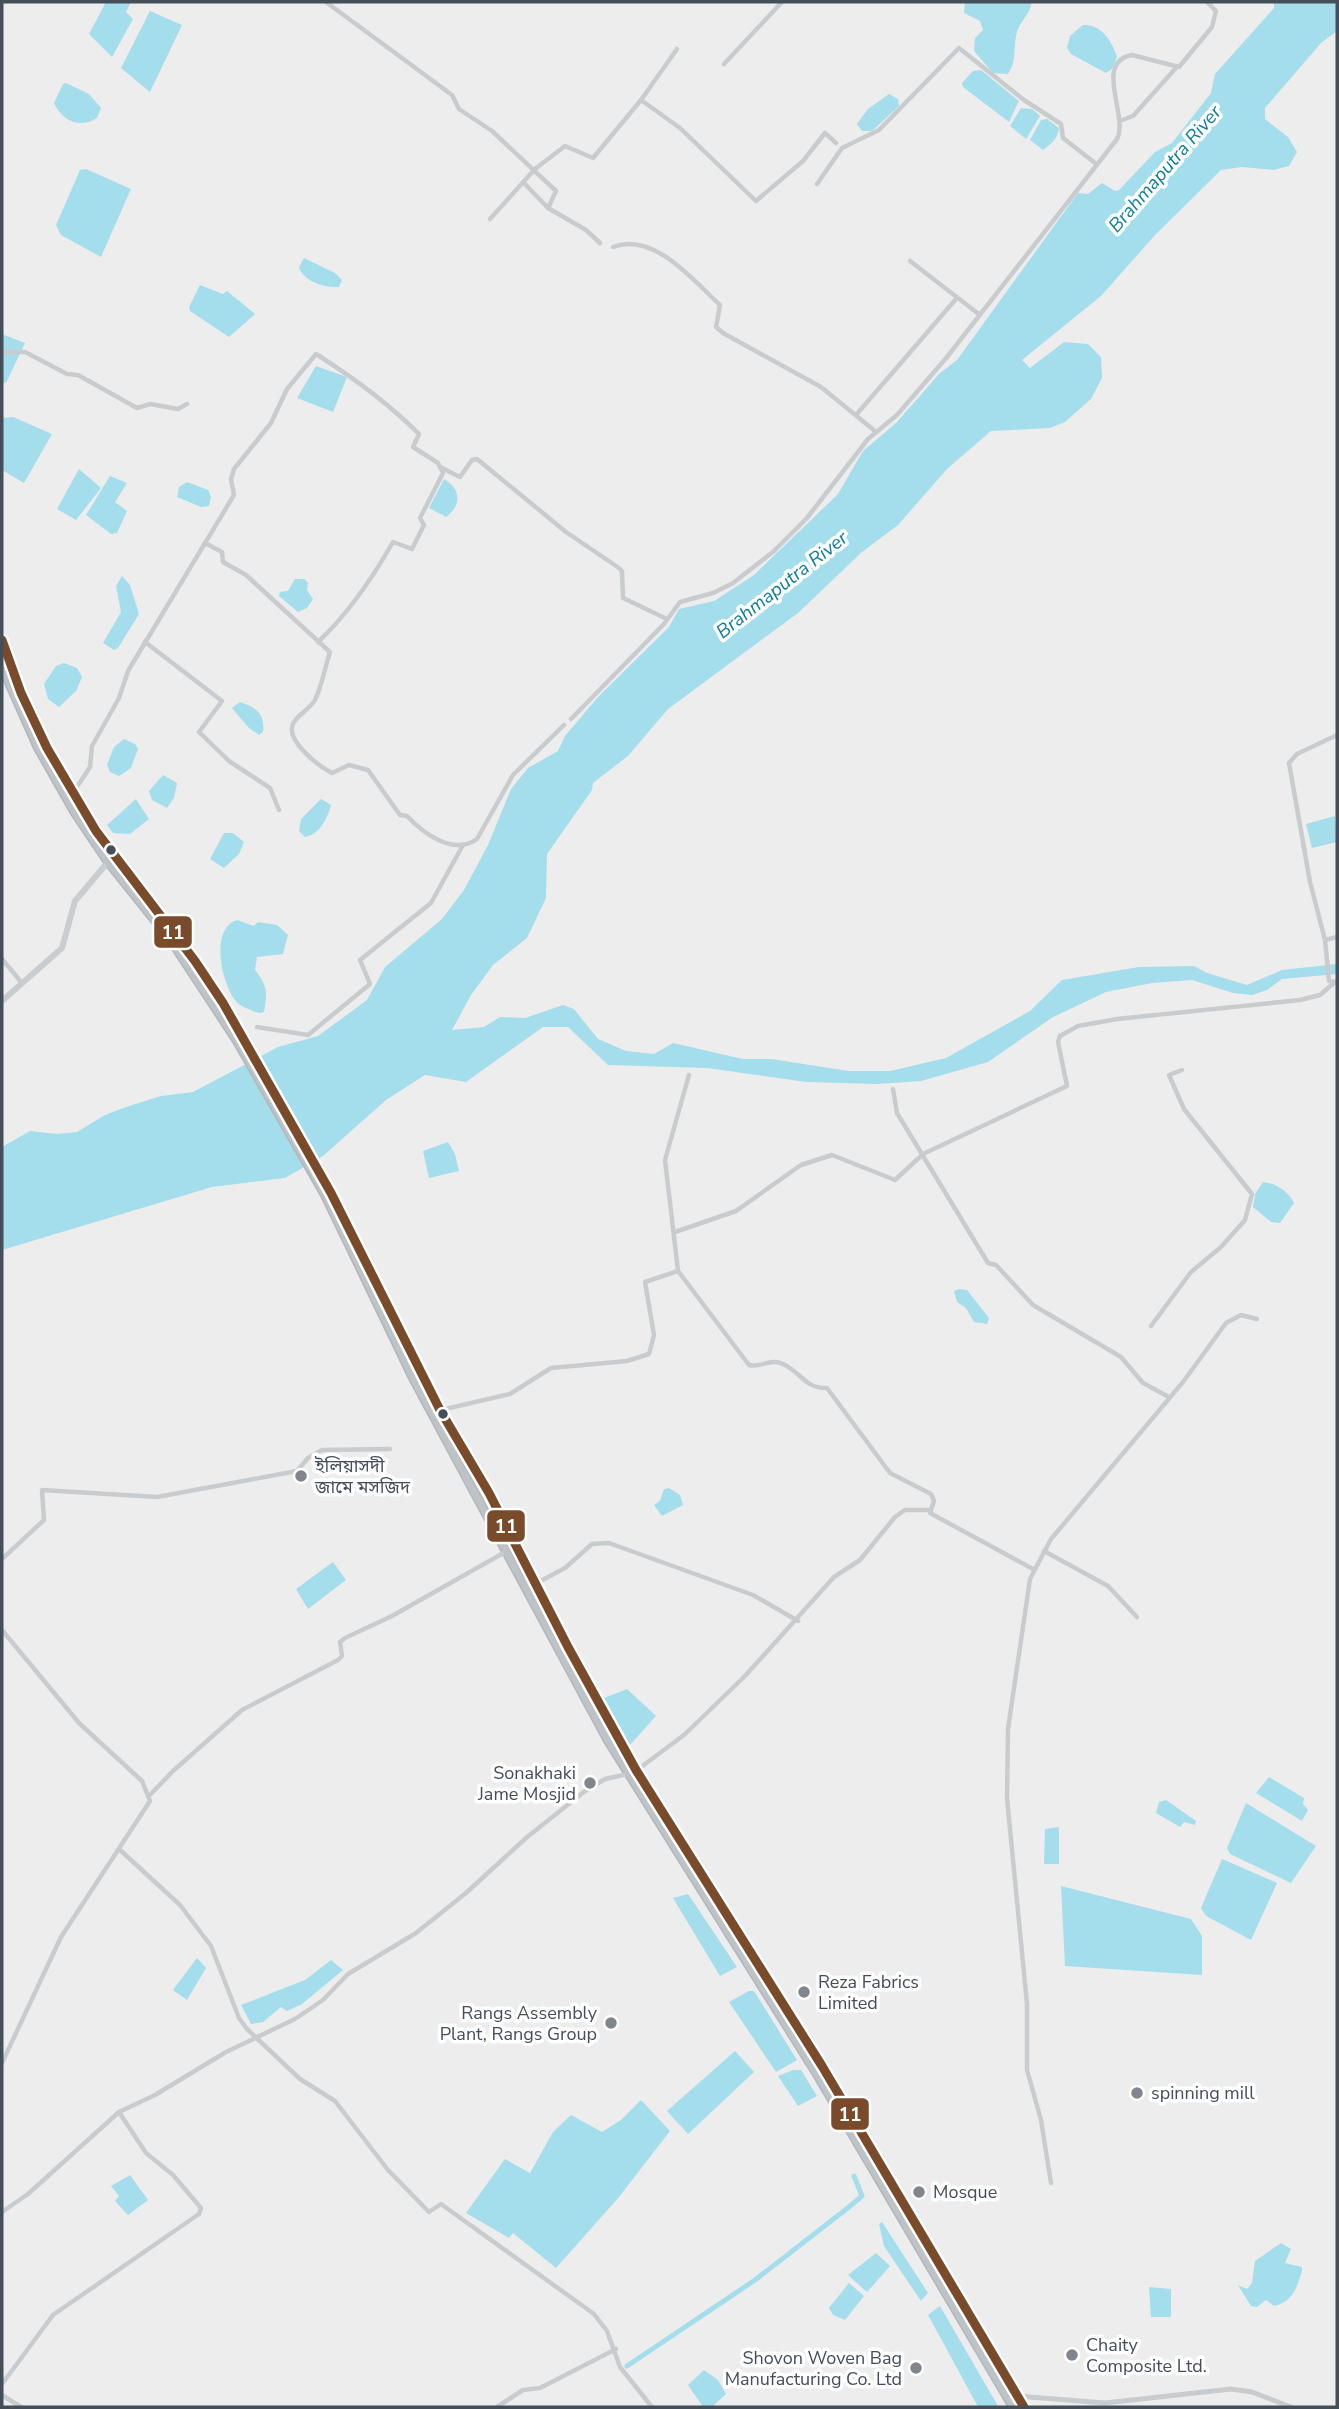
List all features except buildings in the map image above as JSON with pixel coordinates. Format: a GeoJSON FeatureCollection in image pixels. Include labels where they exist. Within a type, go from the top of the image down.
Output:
{"type":"FeatureCollection","features":[{"type":"Feature","properties":{"kind":"highway"},"geometry":{"type":"LineString","coordinates":[[2,640],[31,715],[73,793],[96,831],[195,961],[328,1194],[440,1410],[489,1493],[633,1772],[822,2066],[1024,2407]]}},
{"type":"Feature","properties":{"kind":"highway"},"geometry":{"type":"LineString","coordinates":[[2,667],[37,748],[108,862],[172,942],[240,1039]]}},
{"type":"Feature","properties":{"kind":"highway"},"geometry":{"type":"LineString","coordinates":[[328,1194],[414,1380],[633,1772],[815,2071],[1013,2407]]}},
{"type":"Feature","properties":{"kind":"main road"},"geometry":{"type":"LineString","coordinates":[[2,1001],[62,948],[68,935],[75,901],[108,862]]}},
{"type":"Feature","properties":{"kind":"street"},"geometry":{"type":"LineString","coordinates":[[326,2],[452,94],[459,109],[492,131],[535,169],[556,191],[548,208]]}},
{"type":"Feature","properties":{"kind":"street"},"geometry":{"type":"LineString","coordinates":[[724,64],[782,2]]}},
{"type":"Feature","properties":{"kind":"street"},"geometry":{"type":"LineString","coordinates":[[1121,120],[1133,116],[1214,23],[1216,11],[1207,2]]}},
{"type":"Feature","properties":{"kind":"street"},"geometry":{"type":"LineString","coordinates":[[817,184],[842,148],[879,130],[959,48],[1024,100],[1061,124],[1063,138],[1095,163]]}},
{"type":"Feature","properties":{"kind":"street"},"geometry":{"type":"LineString","coordinates":[[490,219],[535,169],[565,146],[593,158],[641,100],[677,49]]}},
{"type":"Feature","properties":{"kind":"street"},"geometry":{"type":"LineString","coordinates":[[571,719],[680,602],[713,593],[733,583],[774,551],[828,494],[852,458],[875,431],[897,415],[915,395],[1024,262],[1095,163],[1116,139],[1121,120],[1113,95],[1113,72],[1124,57],[1139,56],[1176,69]]}},
{"type":"Feature","properties":{"kind":"street"},"geometry":{"type":"LineString","coordinates":[[641,100],[680,128],[756,201],[803,161],[825,133],[836,143]]}},
{"type":"Feature","properties":{"kind":"street"},"geometry":{"type":"LineString","coordinates":[[523,182],[548,208],[586,230],[600,243]]}},
{"type":"Feature","properties":{"kind":"street"},"geometry":{"type":"LineString","coordinates":[[613,247],[631,243],[652,247],[702,285],[720,305],[716,327],[723,333],[821,387],[875,431]]}},
{"type":"Feature","properties":{"kind":"street"},"geometry":{"type":"LineString","coordinates":[[911,261],[980,315]]}},
{"type":"Feature","properties":{"kind":"street"},"geometry":{"type":"LineString","coordinates":[[856,415],[957,299]]}},
{"type":"Feature","properties":{"kind":"street"},"geometry":{"type":"LineString","coordinates":[[2,352],[25,352],[68,374],[78,375],[137,408],[150,404],[177,409],[187,404]]}},
{"type":"Feature","properties":{"kind":"street"},"geometry":{"type":"LineString","coordinates":[[73,793],[90,767],[92,746],[115,708],[128,671],[234,495],[231,479],[233,469],[271,423],[287,389],[316,354],[358,380],[393,408],[419,434],[413,447],[441,468],[460,477],[472,460],[477,459],[552,517],[566,532],[620,568],[623,598],[667,619]]}},
{"type":"Feature","properties":{"kind":"street"},"geometry":{"type":"LineString","coordinates":[[318,642],[348,613],[356,594],[368,583],[393,542],[412,549],[424,526],[420,518],[443,473],[441,468]]}},
{"type":"Feature","properties":{"kind":"street"},"geometry":{"type":"LineString","coordinates":[[205,542],[222,552],[223,562],[246,575],[330,652],[317,695],[293,723],[292,730],[304,753],[317,766],[332,773],[349,765],[368,770],[400,815],[407,816],[422,832],[452,845],[463,845],[477,839],[513,775],[564,725]]}},
{"type":"Feature","properties":{"kind":"street"},"geometry":{"type":"LineString","coordinates":[[145,642],[222,701],[199,732],[229,761],[270,788],[279,810]]}},
{"type":"Feature","properties":{"kind":"street"},"geometry":{"type":"LineString","coordinates":[[675,1232],[736,1211],[801,1165],[832,1155],[895,1180],[923,1154],[1067,1086],[1058,1042],[1060,1036],[1078,1026],[1118,1019],[1300,1000],[1320,995],[1334,982],[1326,961],[1325,940],[1310,882],[1289,763],[1297,754],[1337,735]]}},
{"type":"Feature","properties":{"kind":"street"},"geometry":{"type":"LineString","coordinates":[[257,1027],[308,1035],[356,998],[370,984],[360,960],[431,902],[463,845]]}},
{"type":"Feature","properties":{"kind":"street"},"geometry":{"type":"LineString","coordinates":[[1325,940],[1337,937]]}},
{"type":"Feature","properties":{"kind":"street"},"geometry":{"type":"LineString","coordinates":[[2,959],[23,984]]}},
{"type":"Feature","properties":{"kind":"street"},"geometry":{"type":"LineString","coordinates":[[1151,1326],[1191,1272],[1221,1247],[1244,1220],[1252,1194],[1184,1109],[1169,1075],[1182,1070]]}},
{"type":"Feature","properties":{"kind":"street"},"geometry":{"type":"LineString","coordinates":[[689,1074],[664,1160],[678,1271],[742,1358],[755,1367],[771,1361],[780,1363],[810,1386],[828,1388],[890,1472],[931,1494],[934,1501],[930,1510]]}},
{"type":"Feature","properties":{"kind":"street"},"geometry":{"type":"LineString","coordinates":[[893,1089],[894,1107],[988,1262],[996,1265],[1033,1306],[1121,1357],[1143,1383],[1169,1397]]}},
{"type":"Feature","properties":{"kind":"street"},"geometry":{"type":"LineString","coordinates":[[440,1410],[510,1394],[551,1368],[627,1361],[649,1354],[654,1335],[645,1282],[678,1271]]}},
{"type":"Feature","properties":{"kind":"street"},"geometry":{"type":"LineString","coordinates":[[1051,2183],[1041,2120],[1027,2070],[1027,2004],[1007,1798],[1008,1728],[1033,1569],[1044,1550],[1169,1397],[1226,1322],[1241,1315],[1257,1319]]}},
{"type":"Feature","properties":{"kind":"street"},"geometry":{"type":"LineString","coordinates":[[2,1559],[44,1520],[42,1490],[157,1497],[297,1471],[308,1458],[322,1450],[390,1449]]}},
{"type":"Feature","properties":{"kind":"street"},"geometry":{"type":"LineString","coordinates":[[2,2212],[28,2194],[119,2112],[155,2095],[194,2070],[256,2037],[295,2019],[323,2000],[348,1974],[416,1933],[585,1791],[605,1779],[633,1772],[684,1735],[798,1620],[834,1577],[860,1560],[895,1517],[918,1508],[930,1510],[934,1516],[1033,1569]]}},
{"type":"Feature","properties":{"kind":"street"},"geometry":{"type":"LineString","coordinates":[[535,1584],[565,1568],[592,1544],[609,1543],[753,1595],[798,1620]]}},
{"type":"Feature","properties":{"kind":"street"},"geometry":{"type":"LineString","coordinates":[[149,1796],[173,1770],[242,1710],[338,1661],[342,1656],[340,1642],[345,1638],[393,1616],[508,1550]]}},
{"type":"Feature","properties":{"kind":"street"},"geometry":{"type":"LineString","coordinates":[[1044,1550],[1108,1586],[1137,1617]]}},
{"type":"Feature","properties":{"kind":"street"},"geometry":{"type":"LineString","coordinates":[[2,1630],[58,1700],[142,1781],[150,1801],[61,1937],[2,2063]]}},
{"type":"Feature","properties":{"kind":"street"},"geometry":{"type":"LineString","coordinates":[[119,1849],[180,1905],[211,1946],[239,2018],[256,2037],[300,2079],[335,2101],[388,2170],[429,2211],[441,2204],[594,2315],[607,2331],[616,2349],[620,2367],[652,2407]]}},
{"type":"Feature","properties":{"kind":"street"},"geometry":{"type":"LineString","coordinates":[[2,2384],[53,2315],[198,2214],[201,2208],[190,2193],[146,2153],[119,2112]]}},
{"type":"Feature","properties":{"kind":"street"},"geometry":{"type":"LineString","coordinates":[[497,2407],[523,2390],[540,2388],[616,2349]]}},
{"type":"Feature","properties":{"kind":"street"},"geometry":{"type":"LineString","coordinates":[[1017,2396],[1105,2403],[1231,2389],[1252,2392],[1290,2407]]}},
{"type":"Feature","properties":{"kind":"street"},"geometry":{"type":"LineString","coordinates":[[2,2395],[21,2407]]}},
{"type":"Feature","properties":{"kind":"water"},"geometry":{"type":"Polygon","coordinates":[[[106,2],[131,2],[126,12],[133,19],[112,57],[89,34],[106,2]]]}},
{"type":"Feature","properties":{"kind":"water"},"geometry":{"type":"Polygon","coordinates":[[[965,2],[1031,3],[1030,10],[1018,29],[1013,63],[1008,74],[993,73],[974,51],[975,38],[983,30],[980,21],[964,13],[965,2]]]}},
{"type":"Feature","properties":{"kind":"water","name":"Brahmaputra River"},"geometry":{"type":"Polygon","coordinates":[[[1274,2],[1337,2],[1337,31],[1321,43],[1265,108],[1265,119],[1288,137],[1297,152],[1289,166],[1274,170],[1242,167],[1221,170],[1156,234],[1101,296],[1022,360],[1030,368],[1064,342],[1088,344],[1101,357],[1102,378],[1091,399],[1065,422],[1050,428],[991,431],[947,469],[898,525],[862,552],[798,613],[668,709],[628,756],[593,783],[592,790],[547,854],[546,898],[527,938],[493,965],[471,995],[452,1030],[484,1027],[500,1017],[525,1018],[563,1005],[574,1009],[598,1039],[626,1051],[654,1054],[673,1043],[743,1059],[771,1059],[849,1071],[890,1071],[946,1058],[1030,1011],[1062,980],[1139,967],[1194,966],[1207,973],[1247,985],[1282,970],[1337,964],[1337,974],[1282,979],[1267,990],[1252,995],[1233,993],[1192,980],[1152,983],[1106,992],[1053,1017],[988,1062],[921,1081],[877,1084],[806,1082],[707,1068],[608,1065],[568,1027],[543,1027],[466,1082],[425,1075],[386,1100],[323,1156],[285,1178],[212,1187],[2,1250],[2,1147],[30,1131],[57,1134],[77,1132],[105,1115],[126,1107],[161,1096],[193,1092],[278,1047],[318,1036],[367,1000],[385,967],[442,919],[464,890],[488,845],[511,789],[528,768],[558,751],[565,736],[598,697],[669,627],[679,609],[714,601],[754,575],[838,494],[863,451],[896,423],[940,373],[957,360],[1078,193],[1088,194],[1102,183],[1115,191],[1119,190],[1155,152],[1172,143],[1211,93],[1215,74],[1274,8],[1274,2]]]}},
{"type":"Feature","properties":{"kind":"water"},"geometry":{"type":"Polygon","coordinates":[[[150,11],[182,25],[150,92],[121,68],[150,11]]]}},
{"type":"Feature","properties":{"kind":"water"},"geometry":{"type":"Polygon","coordinates":[[[1083,25],[1100,30],[1112,45],[1117,57],[1112,69],[1106,73],[1071,54],[1067,48],[1070,36],[1083,25]]]}},
{"type":"Feature","properties":{"kind":"water"},"geometry":{"type":"Polygon","coordinates":[[[981,70],[1019,101],[1009,122],[963,87],[962,83],[973,71],[981,70]]]}},
{"type":"Feature","properties":{"kind":"water"},"geometry":{"type":"Polygon","coordinates":[[[66,83],[89,94],[101,108],[97,118],[78,123],[67,119],[57,109],[54,103],[66,83]]]}},
{"type":"Feature","properties":{"kind":"water"},"geometry":{"type":"Polygon","coordinates":[[[889,94],[898,99],[899,106],[872,131],[862,131],[857,124],[868,109],[889,94]]]}},
{"type":"Feature","properties":{"kind":"water"},"geometry":{"type":"Polygon","coordinates":[[[1021,108],[1032,109],[1040,116],[1026,139],[1010,126],[1021,108]]]}},
{"type":"Feature","properties":{"kind":"water"},"geometry":{"type":"Polygon","coordinates":[[[1047,119],[1059,128],[1056,138],[1043,150],[1030,140],[1041,120],[1047,119]]]}},
{"type":"Feature","properties":{"kind":"water"},"geometry":{"type":"Polygon","coordinates":[[[86,169],[131,189],[101,257],[61,235],[56,225],[80,170],[86,169]]]}},
{"type":"Feature","properties":{"kind":"water"},"geometry":{"type":"Polygon","coordinates":[[[304,258],[335,273],[342,280],[339,287],[322,285],[305,277],[299,267],[304,258]]]}},
{"type":"Feature","properties":{"kind":"water"},"geometry":{"type":"Polygon","coordinates":[[[200,285],[223,294],[227,291],[255,314],[229,337],[190,311],[189,307],[200,285]]]}},
{"type":"Feature","properties":{"kind":"water"},"geometry":{"type":"Polygon","coordinates":[[[2,334],[25,343],[6,383],[2,382],[2,334]]]}},
{"type":"Feature","properties":{"kind":"water"},"geometry":{"type":"Polygon","coordinates":[[[316,366],[347,377],[333,412],[297,398],[316,366]]]}},
{"type":"Feature","properties":{"kind":"water"},"geometry":{"type":"Polygon","coordinates":[[[13,417],[52,434],[24,483],[2,470],[2,418],[13,417]]]}},
{"type":"Feature","properties":{"kind":"water"},"geometry":{"type":"Polygon","coordinates":[[[79,469],[101,488],[76,520],[57,509],[79,469]]]}},
{"type":"Feature","properties":{"kind":"water"},"geometry":{"type":"Polygon","coordinates":[[[110,476],[127,483],[115,502],[127,511],[117,533],[111,534],[86,515],[110,476]]]}},
{"type":"Feature","properties":{"kind":"water"},"geometry":{"type":"Polygon","coordinates":[[[444,479],[454,487],[457,497],[455,507],[446,517],[429,508],[444,479]]]}},
{"type":"Feature","properties":{"kind":"water"},"geometry":{"type":"Polygon","coordinates":[[[187,482],[208,490],[211,497],[209,506],[201,507],[177,497],[179,487],[187,482]]]}},
{"type":"Feature","properties":{"kind":"water"},"geometry":{"type":"Polygon","coordinates":[[[122,576],[130,585],[139,614],[118,648],[114,650],[103,643],[121,612],[116,586],[122,576]]]}},
{"type":"Feature","properties":{"kind":"water"},"geometry":{"type":"Polygon","coordinates":[[[295,579],[304,579],[308,583],[307,590],[313,599],[307,608],[298,612],[279,596],[280,592],[288,591],[295,579]]]}},
{"type":"Feature","properties":{"kind":"water"},"geometry":{"type":"Polygon","coordinates":[[[64,663],[77,668],[82,677],[76,691],[59,707],[48,699],[44,684],[56,666],[64,663]]]}},
{"type":"Feature","properties":{"kind":"water"},"geometry":{"type":"Polygon","coordinates":[[[240,702],[251,706],[261,716],[263,732],[259,735],[249,728],[232,708],[240,702]]]}},
{"type":"Feature","properties":{"kind":"water"},"geometry":{"type":"Polygon","coordinates":[[[124,739],[135,744],[138,749],[131,768],[119,776],[110,772],[107,765],[114,747],[124,739]]]}},
{"type":"Feature","properties":{"kind":"water"},"geometry":{"type":"Polygon","coordinates":[[[163,775],[177,783],[174,798],[167,808],[152,800],[149,791],[163,775]]]}},
{"type":"Feature","properties":{"kind":"water"},"geometry":{"type":"Polygon","coordinates":[[[136,799],[149,819],[130,834],[113,833],[107,825],[136,799]]]}},
{"type":"Feature","properties":{"kind":"water"},"geometry":{"type":"Polygon","coordinates":[[[321,799],[331,805],[327,815],[319,829],[305,837],[299,831],[301,819],[321,799]]]}},
{"type":"Feature","properties":{"kind":"water"},"geometry":{"type":"Polygon","coordinates":[[[1335,816],[1337,842],[1312,848],[1306,824],[1335,816]]]}},
{"type":"Feature","properties":{"kind":"water"},"geometry":{"type":"Polygon","coordinates":[[[224,833],[233,833],[244,842],[239,854],[224,868],[210,859],[224,833]]]}},
{"type":"Feature","properties":{"kind":"water"},"geometry":{"type":"Polygon","coordinates":[[[237,920],[254,926],[258,922],[277,925],[288,935],[283,954],[257,957],[255,970],[266,990],[264,1012],[259,1013],[240,1005],[226,982],[221,945],[228,925],[237,920]]]}},
{"type":"Feature","properties":{"kind":"water"},"geometry":{"type":"Polygon","coordinates":[[[448,1142],[455,1154],[459,1171],[429,1178],[423,1151],[448,1142]]]}},
{"type":"Feature","properties":{"kind":"water"},"geometry":{"type":"Polygon","coordinates":[[[1263,1182],[1281,1188],[1294,1203],[1280,1223],[1271,1222],[1253,1207],[1255,1194],[1263,1182]]]}},
{"type":"Feature","properties":{"kind":"water"},"geometry":{"type":"Polygon","coordinates":[[[967,1290],[989,1318],[987,1324],[974,1322],[966,1308],[957,1302],[954,1291],[967,1290]]]}},
{"type":"Feature","properties":{"kind":"water"},"geometry":{"type":"Polygon","coordinates":[[[669,1488],[680,1495],[683,1505],[662,1516],[654,1505],[660,1501],[664,1489],[669,1488]]]}},
{"type":"Feature","properties":{"kind":"water"},"geometry":{"type":"Polygon","coordinates":[[[333,1562],[346,1580],[308,1609],[296,1589],[333,1562]]]}},
{"type":"Feature","properties":{"kind":"water"},"geometry":{"type":"Polygon","coordinates":[[[627,1689],[656,1716],[629,1746],[599,1700],[627,1689]]]}},
{"type":"Feature","properties":{"kind":"water"},"geometry":{"type":"Polygon","coordinates":[[[1269,1777],[1304,1798],[1303,1804],[1308,1810],[1302,1821],[1256,1793],[1269,1777]]]}},
{"type":"Feature","properties":{"kind":"water"},"geometry":{"type":"Polygon","coordinates":[[[1166,1800],[1196,1821],[1195,1825],[1184,1822],[1180,1827],[1156,1813],[1159,1802],[1166,1800]]]}},
{"type":"Feature","properties":{"kind":"water"},"geometry":{"type":"Polygon","coordinates":[[[1246,1803],[1316,1846],[1291,1883],[1230,1854],[1227,1848],[1246,1803]]]}},
{"type":"Feature","properties":{"kind":"water"},"geometry":{"type":"Polygon","coordinates":[[[1059,1827],[1059,1864],[1044,1864],[1045,1829],[1059,1827]]]}},
{"type":"Feature","properties":{"kind":"water"},"geometry":{"type":"Polygon","coordinates":[[[1222,1859],[1277,1883],[1251,1940],[1206,1916],[1201,1908],[1222,1859]]]}},
{"type":"Feature","properties":{"kind":"water"},"geometry":{"type":"Polygon","coordinates":[[[1061,1886],[1191,1919],[1202,1936],[1202,1975],[1065,1966],[1061,1886]]]}},
{"type":"Feature","properties":{"kind":"water"},"geometry":{"type":"Polygon","coordinates":[[[688,1894],[737,1967],[720,1976],[673,1898],[688,1894]]]}},
{"type":"Feature","properties":{"kind":"water"},"geometry":{"type":"Polygon","coordinates":[[[197,1958],[206,1968],[187,2000],[173,1990],[197,1958]]]}},
{"type":"Feature","properties":{"kind":"water"},"geometry":{"type":"Polygon","coordinates":[[[331,1960],[343,1970],[302,2004],[287,2011],[281,2007],[263,2022],[251,2024],[241,2005],[305,1980],[331,1960]]]}},
{"type":"Feature","properties":{"kind":"water"},"geometry":{"type":"Polygon","coordinates":[[[754,1991],[797,2060],[776,2072],[729,2002],[754,1991]]]}},
{"type":"Feature","properties":{"kind":"water"},"geometry":{"type":"Polygon","coordinates":[[[735,2051],[754,2072],[688,2134],[667,2111],[735,2051]]]}},
{"type":"Feature","properties":{"kind":"water"},"geometry":{"type":"Polygon","coordinates":[[[801,2070],[817,2096],[798,2106],[778,2076],[801,2070]]]}},
{"type":"Feature","properties":{"kind":"water"},"geometry":{"type":"Polygon","coordinates":[[[641,2100],[670,2131],[619,2197],[556,2268],[513,2233],[509,2238],[466,2213],[505,2159],[530,2173],[553,2132],[571,2115],[602,2132],[621,2120],[641,2100]]]}},
{"type":"Feature","properties":{"kind":"water"},"geometry":{"type":"Polygon","coordinates":[[[130,2175],[148,2200],[128,2215],[115,2201],[119,2196],[111,2186],[130,2175]]]}},
{"type":"Feature","properties":{"kind":"water"},"geometry":{"type":"Polygon","coordinates":[[[882,2222],[928,2293],[921,2301],[884,2246],[879,2224],[882,2222]]]}},
{"type":"Feature","properties":{"kind":"water"},"geometry":{"type":"Polygon","coordinates":[[[1281,2243],[1291,2249],[1285,2263],[1302,2267],[1296,2288],[1286,2301],[1280,2304],[1274,2306],[1266,2300],[1257,2307],[1251,2306],[1238,2285],[1247,2289],[1252,2283],[1255,2261],[1281,2243]]]}},
{"type":"Feature","properties":{"kind":"water"},"geometry":{"type":"Polygon","coordinates":[[[876,2253],[890,2266],[867,2292],[848,2275],[876,2253]]]}},
{"type":"Feature","properties":{"kind":"water"},"geometry":{"type":"Polygon","coordinates":[[[849,2283],[864,2296],[845,2320],[833,2315],[829,2308],[849,2283]]]}},
{"type":"Feature","properties":{"kind":"water"},"geometry":{"type":"Polygon","coordinates":[[[1149,2287],[1171,2289],[1171,2317],[1151,2317],[1149,2287]]]}},
{"type":"Feature","properties":{"kind":"water"},"geometry":{"type":"Polygon","coordinates":[[[940,2306],[998,2406],[977,2405],[928,2315],[940,2306]]]}},
{"type":"Feature","properties":{"kind":"water"},"geometry":{"type":"Polygon","coordinates":[[[704,2370],[718,2380],[726,2394],[712,2407],[703,2407],[688,2385],[704,2370]]]}},
{"type":"Feature","properties":{"kind":"waterway"},"geometry":{"type":"LineString","coordinates":[[627,2366],[755,2280],[849,2207],[862,2196],[854,2176]]}},
{"type":"Feature","properties":{"kind":"transit line","name":"11"},"geometry":{"type":"LineString","coordinates":[[2,640],[21,693],[47,748],[96,831],[195,961],[223,1003],[331,1193],[440,1410],[489,1493],[568,1647],[636,1770],[822,2066],[1024,2407]]}},
{"type":"Feature","properties":{"kind":"place","name":"ইলিয়াসদী জামে মসজিদ"},"geometry":{"type":"Point","coordinates":[301,1476]}},
{"type":"Feature","properties":{"kind":"place","name":"Sonakhaki Jame Mosjid"},"geometry":{"type":"Point","coordinates":[590,1783]}},
{"type":"Feature","properties":{"kind":"place","name":"Reza Fabrics Limited"},"geometry":{"type":"Point","coordinates":[804,1992]}},
{"type":"Feature","properties":{"kind":"place","name":"Rangs Assembly Plant, Rangs Group"},"geometry":{"type":"Point","coordinates":[611,2023]}},
{"type":"Feature","properties":{"kind":"place","name":"spinning mill"},"geometry":{"type":"Point","coordinates":[1137,2093]}},
{"type":"Feature","properties":{"kind":"place","name":"Mosque"},"geometry":{"type":"Point","coordinates":[919,2192]}},
{"type":"Feature","properties":{"kind":"place","name":"Chaity Composite Ltd."},"geometry":{"type":"Point","coordinates":[1072,2355]}},
{"type":"Feature","properties":{"kind":"place","name":"Shovon Woven Bag Manufacturing Co. Ltd"},"geometry":{"type":"Point","coordinates":[916,2368]}}]}
